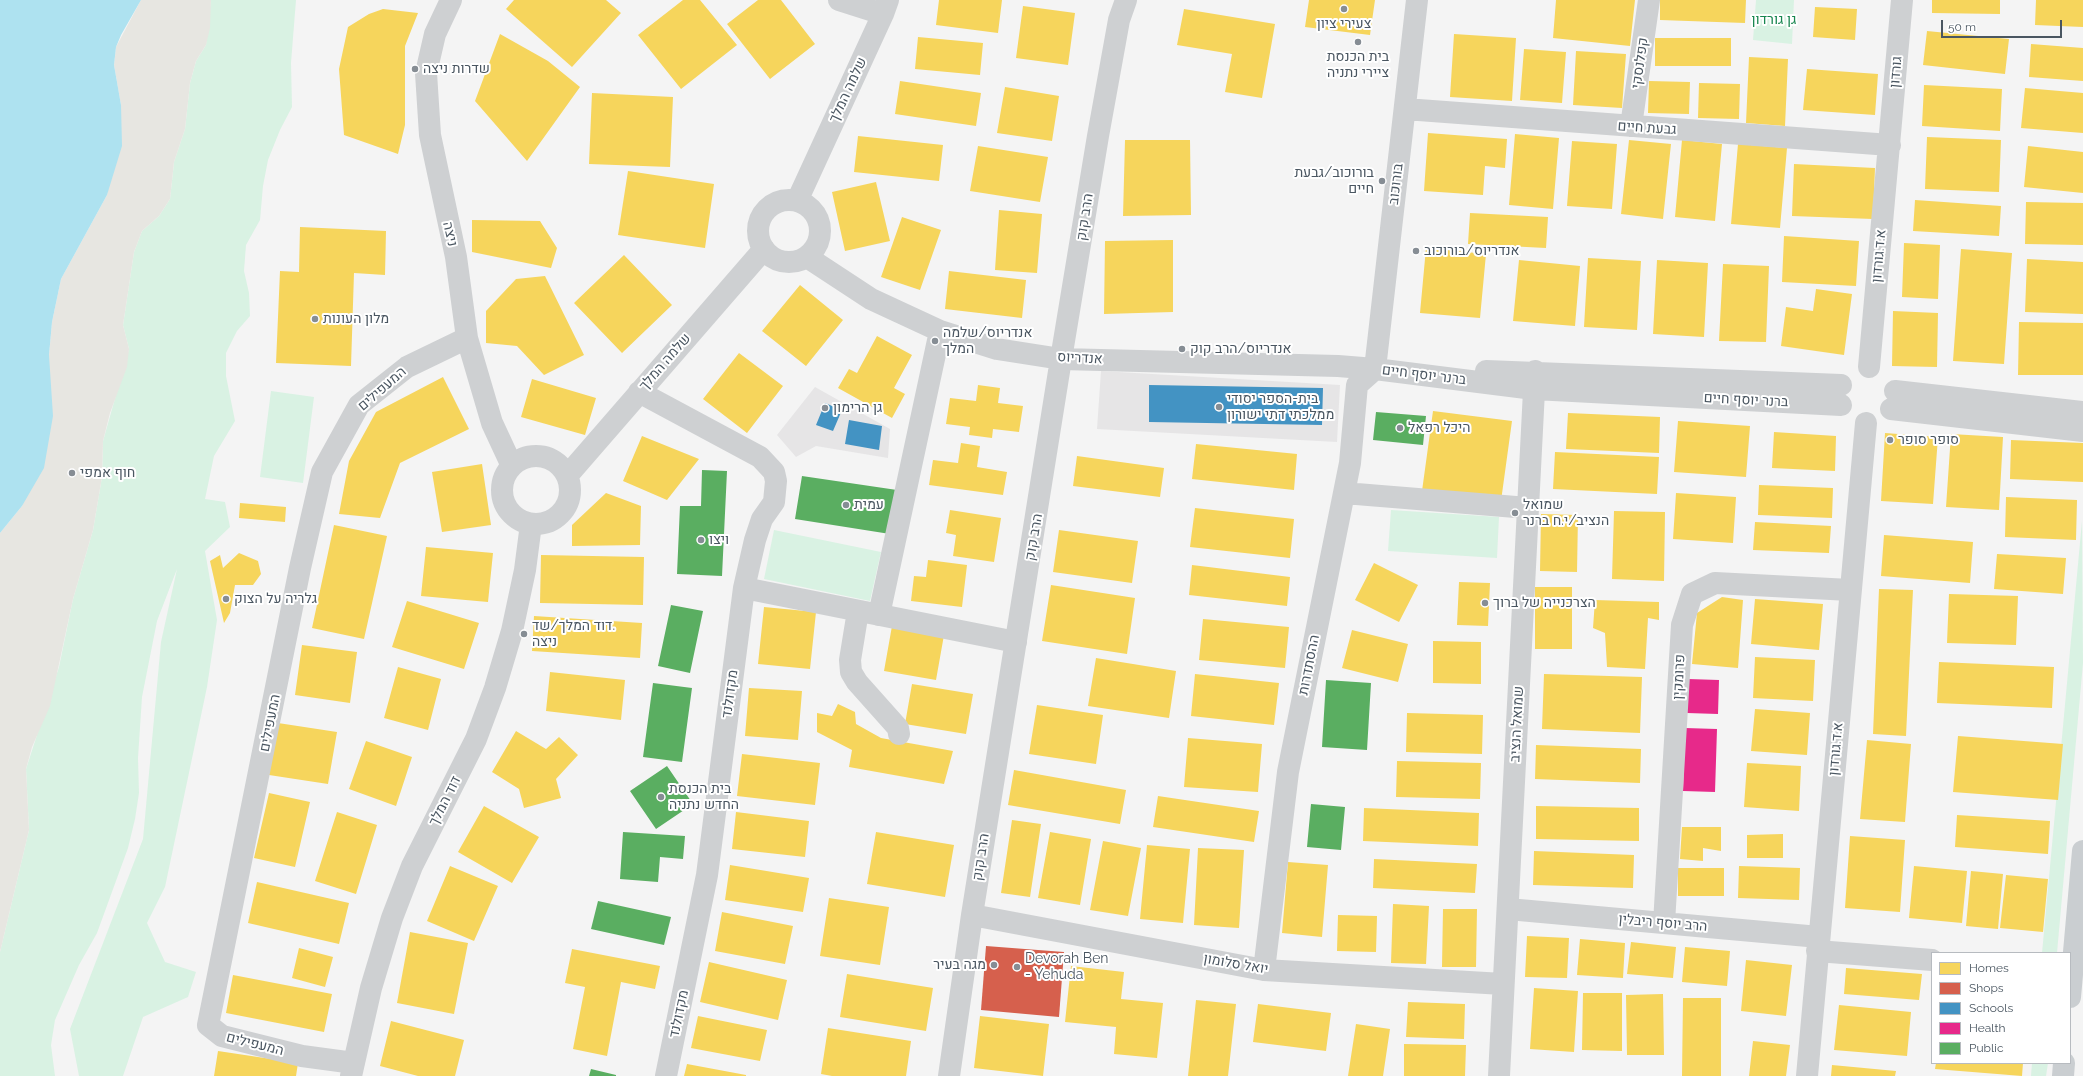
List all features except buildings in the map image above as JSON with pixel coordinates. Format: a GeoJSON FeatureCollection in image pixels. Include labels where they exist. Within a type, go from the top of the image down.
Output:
{"type":"FeatureCollection","features":[{"type":"Feature","properties":{"kind":"main road"},"geometry":{"type":"LineString","coordinates":[[2071,991],[2075,972],[2083,851]]}},
{"type":"Feature","properties":{"kind":"main road"},"geometry":{"type":"LineString","coordinates":[[2063,1076],[2064,1064]]}},
{"type":"Feature","properties":{"kind":"street","name":"ניצה"},"geometry":{"type":"LineString","coordinates":[[451,0],[435,34],[426,73],[430,135],[456,257],[467,338],[492,423],[512,466]]}},
{"type":"Feature","properties":{"kind":"street"},"geometry":{"type":"LineString","coordinates":[[839,0],[885,7]]}},
{"type":"Feature","properties":{"kind":"street","name":"הרב קוק"},"geometry":{"type":"LineString","coordinates":[[949,1076],[972,915],[1061,359],[1119,20],[1126,0]]}},
{"type":"Feature","properties":{"kind":"street","name":"בורוכוב"},"geometry":{"type":"LineString","coordinates":[[1375,369],[1417,0]]}},
{"type":"Feature","properties":{"kind":"street","name":"קפלנסקי"},"geometry":{"type":"LineString","coordinates":[[1631,126],[1649,0]]}},
{"type":"Feature","properties":{"kind":"street","name":"גורדון"},"geometry":{"type":"LineString","coordinates":[[1890,145],[1902,0]]}},
{"type":"Feature","properties":{"kind":"street","name":"שלמה המלך"},"geometry":{"type":"LineString","coordinates":[[797,201],[885,7]]}},
{"type":"Feature","properties":{"kind":"street","name":"גבעת חיים"},"geometry":{"type":"LineString","coordinates":[[1405,110],[1890,145]]}},
{"type":"Feature","properties":{"kind":"street","name":"א.ד.גורדון"},"geometry":{"type":"LineString","coordinates":[[1869,367],[1890,145]]}},
{"type":"Feature","properties":{"kind":"street"},"geometry":{"type":"LineString","coordinates":[[786,200],[797,201],[809,207],[819,222],[820,239],[815,249],[808,257],[800,261],[781,262],[771,257],[764,249],[759,238],[758,227],[762,216],[776,203],[786,200]]}},
{"type":"Feature","properties":{"kind":"street","name":"שלמה המלך"},"geometry":{"type":"LineString","coordinates":[[567,476],[764,249]]}},
{"type":"Feature","properties":{"kind":"street","name":"אנדריוס"},"geometry":{"type":"LineString","coordinates":[[808,257],[871,298],[940,331],[997,349],[1061,359],[1338,366],[1375,369]]}},
{"type":"Feature","properties":{"kind":"street"},"geometry":{"type":"LineString","coordinates":[[1338,366],[1353,357],[1368,345],[1380,326]]}},
{"type":"Feature","properties":{"kind":"street"},"geometry":{"type":"LineString","coordinates":[[879,615],[940,331]]}},
{"type":"Feature","properties":{"kind":"street","name":"המעפילים"},"geometry":{"type":"LineString","coordinates":[[353,1070],[222,1036],[208,1025],[300,568],[322,472],[359,405],[407,367],[467,338]]}},
{"type":"Feature","properties":{"kind":"street"},"geometry":{"type":"LineString","coordinates":[[1869,367],[1878,369],[1886,374],[1892,382],[1893,400],[1880,420],[1866,423],[1851,418],[1841,395],[1852,372],[1869,367]]}},
{"type":"Feature","properties":{"kind":"street","name":"ברנר יוסף חיים"},"geometry":{"type":"LineString","coordinates":[[1375,369],[1534,380],[1841,395]]}},
{"type":"Feature","properties":{"kind":"street","name":"ההסתדרות"},"geometry":{"type":"LineString","coordinates":[[1264,970],[1288,772],[1350,463],[1357,385],[1375,369]]}},
{"type":"Feature","properties":{"kind":"street","name":"שמואל הנציב"},"geometry":{"type":"LineString","coordinates":[[1499,1076],[1534,380]]}},
{"type":"Feature","properties":{"kind":"street","name":"מקדולנד"},"geometry":{"type":"LineString","coordinates":[[639,392],[760,457],[774,472],[776,481],[774,502],[762,519],[755,540],[744,588],[707,875],[666,1076]]}},
{"type":"Feature","properties":{"kind":"street"},"geometry":{"type":"LineString","coordinates":[[1893,400],[2083,412]]}},
{"type":"Feature","properties":{"kind":"street"},"geometry":{"type":"LineString","coordinates":[[1893,400],[2083,431]]}},
{"type":"Feature","properties":{"kind":"street","name":"א.ד.גורדון"},"geometry":{"type":"LineString","coordinates":[[1807,1076],[1866,423]]}},
{"type":"Feature","properties":{"kind":"street"},"geometry":{"type":"LineString","coordinates":[[531,457],[542,457],[561,467],[567,476],[569,492],[564,509],[556,518],[546,523],[531,524],[513,517],[506,508],[502,497],[502,486],[505,475],[512,466],[521,460],[531,457]]}},
{"type":"Feature","properties":{"kind":"street"},"geometry":{"type":"LineString","coordinates":[[1344,494],[1528,508]]}},
{"type":"Feature","properties":{"kind":"street","name":"דוד המלך"},"geometry":{"type":"LineString","coordinates":[[353,1070],[371,988],[392,918],[412,866],[476,739],[495,688],[512,631],[525,570],[531,524]]}},
{"type":"Feature","properties":{"kind":"street","name":"פרומקין"},"geometry":{"type":"LineString","coordinates":[[1664,924],[1682,625],[1692,594],[1715,583],[1850,590]]}},
{"type":"Feature","properties":{"kind":"street"},"geometry":{"type":"LineString","coordinates":[[744,588],[1016,642]]}},
{"type":"Feature","properties":{"kind":"street"},"geometry":{"type":"LineString","coordinates":[[858,611],[850,660],[851,672],[857,682],[898,728],[899,734]]}},
{"type":"Feature","properties":{"kind":"street","name":"הרב יוסף ריבלין"},"geometry":{"type":"LineString","coordinates":[[1508,909],[1664,924],[1931,960]]}},
{"type":"Feature","properties":{"kind":"street","name":"יואל סלומון"},"geometry":{"type":"LineString","coordinates":[[972,915],[1264,970],[1503,984]]}},
{"type":"Feature","properties":{"kind":"shaded area","name":"בית-הספר יסודי ממלכתי דתי ישורון"},"geometry":{"type":"Polygon","coordinates":[[[1101,371],[1340,385],[1337,442],[1097,429],[1101,371]]]}},
{"type":"Feature","properties":{"kind":"shaded area","name":"גן הרימון"},"geometry":{"type":"Polygon","coordinates":[[[815,387],[890,429],[888,458],[816,446],[796,457],[777,435],[815,387]]]}},
{"type":"Feature","properties":{"kind":"green space"},"geometry":{"type":"Polygon","coordinates":[[[211,0],[296,0],[291,63],[292,107],[280,130],[268,160],[263,186],[260,220],[246,245],[244,271],[249,293],[250,316],[237,331],[226,353],[226,376],[235,421],[214,456],[205,499],[225,502],[230,527],[205,551],[217,620],[207,687],[165,887],[147,923],[165,962],[196,972],[188,997],[143,1017],[123,1076],[79,1076],[70,1029],[143,839],[161,642],[177,569],[157,621],[142,697],[138,758],[139,793],[135,819],[128,848],[97,933],[79,965],[55,1020],[51,1045],[55,1076],[0,1076],[0,952],[29,830],[26,769],[59,667],[73,599],[93,530],[102,477],[103,441],[129,349],[123,325],[134,252],[142,231],[159,216],[170,199],[174,162],[185,129],[190,83],[196,61],[206,45],[211,0]]]}},
{"type":"Feature","properties":{"kind":"green space","name":"גן גורדון"},"geometry":{"type":"Polygon","coordinates":[[[1756,0],[1794,0],[1792,44],[1753,40],[1756,0]]]}},
{"type":"Feature","properties":{"kind":"green space"},"geometry":{"type":"Polygon","coordinates":[[[271,391],[314,397],[303,483],[260,477],[271,391]]]}},
{"type":"Feature","properties":{"kind":"green space"},"geometry":{"type":"Polygon","coordinates":[[[1391,510],[1499,517],[1497,558],[1388,551],[1391,510]]]}},
{"type":"Feature","properties":{"kind":"green space"},"geometry":{"type":"Polygon","coordinates":[[[2082,521],[2083,663],[2057,952],[2042,952],[2082,521]]]}},
{"type":"Feature","properties":{"kind":"green space"},"geometry":{"type":"Polygon","coordinates":[[[774,530],[881,552],[870,601],[764,579],[774,530]]]}},
{"type":"Feature","properties":{"kind":"green space"},"geometry":{"type":"Polygon","coordinates":[[[2032,1064],[2048,1064],[2046,1076],[2031,1076],[2032,1064]]]}},
{"type":"Feature","properties":{"kind":"sand","name":"חוף אמפי"},"geometry":{"type":"Polygon","coordinates":[[[141,0],[211,0],[210,28],[206,45],[196,61],[190,83],[185,129],[174,162],[170,199],[159,216],[142,231],[134,252],[123,325],[129,349],[127,367],[110,413],[103,441],[102,477],[93,530],[73,599],[50,706],[32,747],[26,769],[29,830],[0,952],[0,533],[22,506],[49,355],[52,322],[61,279],[107,195],[121,105],[114,65],[116,47],[141,0]]]}},
{"type":"Feature","properties":{"kind":"water"},"geometry":{"type":"Polygon","coordinates":[[[0,0],[141,0],[121,35],[116,47],[114,65],[121,105],[122,146],[107,195],[61,279],[52,322],[49,355],[53,416],[44,468],[22,506],[0,533],[0,0]]]}},
{"type":"Feature","properties":{"kind":"place","name":"צעירי ציון"},"geometry":{"type":"Point","coordinates":[1344,9]}},
{"type":"Feature","properties":{"kind":"place","name":"בית הכנסת ציירי נתניה"},"geometry":{"type":"Point","coordinates":[1358,42]}},
{"type":"Feature","properties":{"kind":"place","name":"שדרות ניצה"},"geometry":{"type":"Point","coordinates":[415,69]}},
{"type":"Feature","properties":{"kind":"place","name":"בורוכוב/גבעת חיים"},"geometry":{"type":"Point","coordinates":[1382,181]}},
{"type":"Feature","properties":{"kind":"place","name":"אנדריוס/בורוכוב"},"geometry":{"type":"Point","coordinates":[1416,251]}},
{"type":"Feature","properties":{"kind":"place","name":"מלון העונות"},"geometry":{"type":"Point","coordinates":[315,319]}},
{"type":"Feature","properties":{"kind":"place","name":"אנדריוס/שלמה המלך"},"geometry":{"type":"Point","coordinates":[935,341]}},
{"type":"Feature","properties":{"kind":"place","name":"אנדריוס/הרב קוק"},"geometry":{"type":"Point","coordinates":[1182,349]}},
{"type":"Feature","properties":{"kind":"place","name":"בית-הספר יסודי ממלכתי דתי ישורון"},"geometry":{"type":"Point","coordinates":[1219,407]}},
{"type":"Feature","properties":{"kind":"place","name":"גן הרימון"},"geometry":{"type":"Point","coordinates":[825,408]}},
{"type":"Feature","properties":{"kind":"place","name":"היכל רפאל"},"geometry":{"type":"Point","coordinates":[1400,428]}},
{"type":"Feature","properties":{"kind":"place","name":"סופר סופר"},"geometry":{"type":"Point","coordinates":[1890,440]}},
{"type":"Feature","properties":{"kind":"place","name":"חוף אמפי"},"geometry":{"type":"Point","coordinates":[72,473]}},
{"type":"Feature","properties":{"kind":"place","name":"עמית"},"geometry":{"type":"Point","coordinates":[846,505]}},
{"type":"Feature","properties":{"kind":"place","name":"שמואל הנציב/י.ח ברנר"},"geometry":{"type":"Point","coordinates":[1515,513]}},
{"type":"Feature","properties":{"kind":"place","name":"ויצו"},"geometry":{"type":"Point","coordinates":[701,540]}},
{"type":"Feature","properties":{"kind":"place","name":"גלריה על הצוק"},"geometry":{"type":"Point","coordinates":[226,599]}},
{"type":"Feature","properties":{"kind":"place","name":"הצרכנייה של ברוך"},"geometry":{"type":"Point","coordinates":[1485,603]}},
{"type":"Feature","properties":{"kind":"place","name":"דוד המלך/שד. ניצה"},"geometry":{"type":"Point","coordinates":[524,634]}},
{"type":"Feature","properties":{"kind":"place","name":"בית הכנסת החדש נתניה"},"geometry":{"type":"Point","coordinates":[661,797]}},
{"type":"Feature","properties":{"kind":"place","name":"מגה בעיר"},"geometry":{"type":"Point","coordinates":[994,965]}},
{"type":"Feature","properties":{"kind":"place","name":"Devorah Ben - Yehuda"},"geometry":{"type":"Point","coordinates":[1017,967]}}]}
